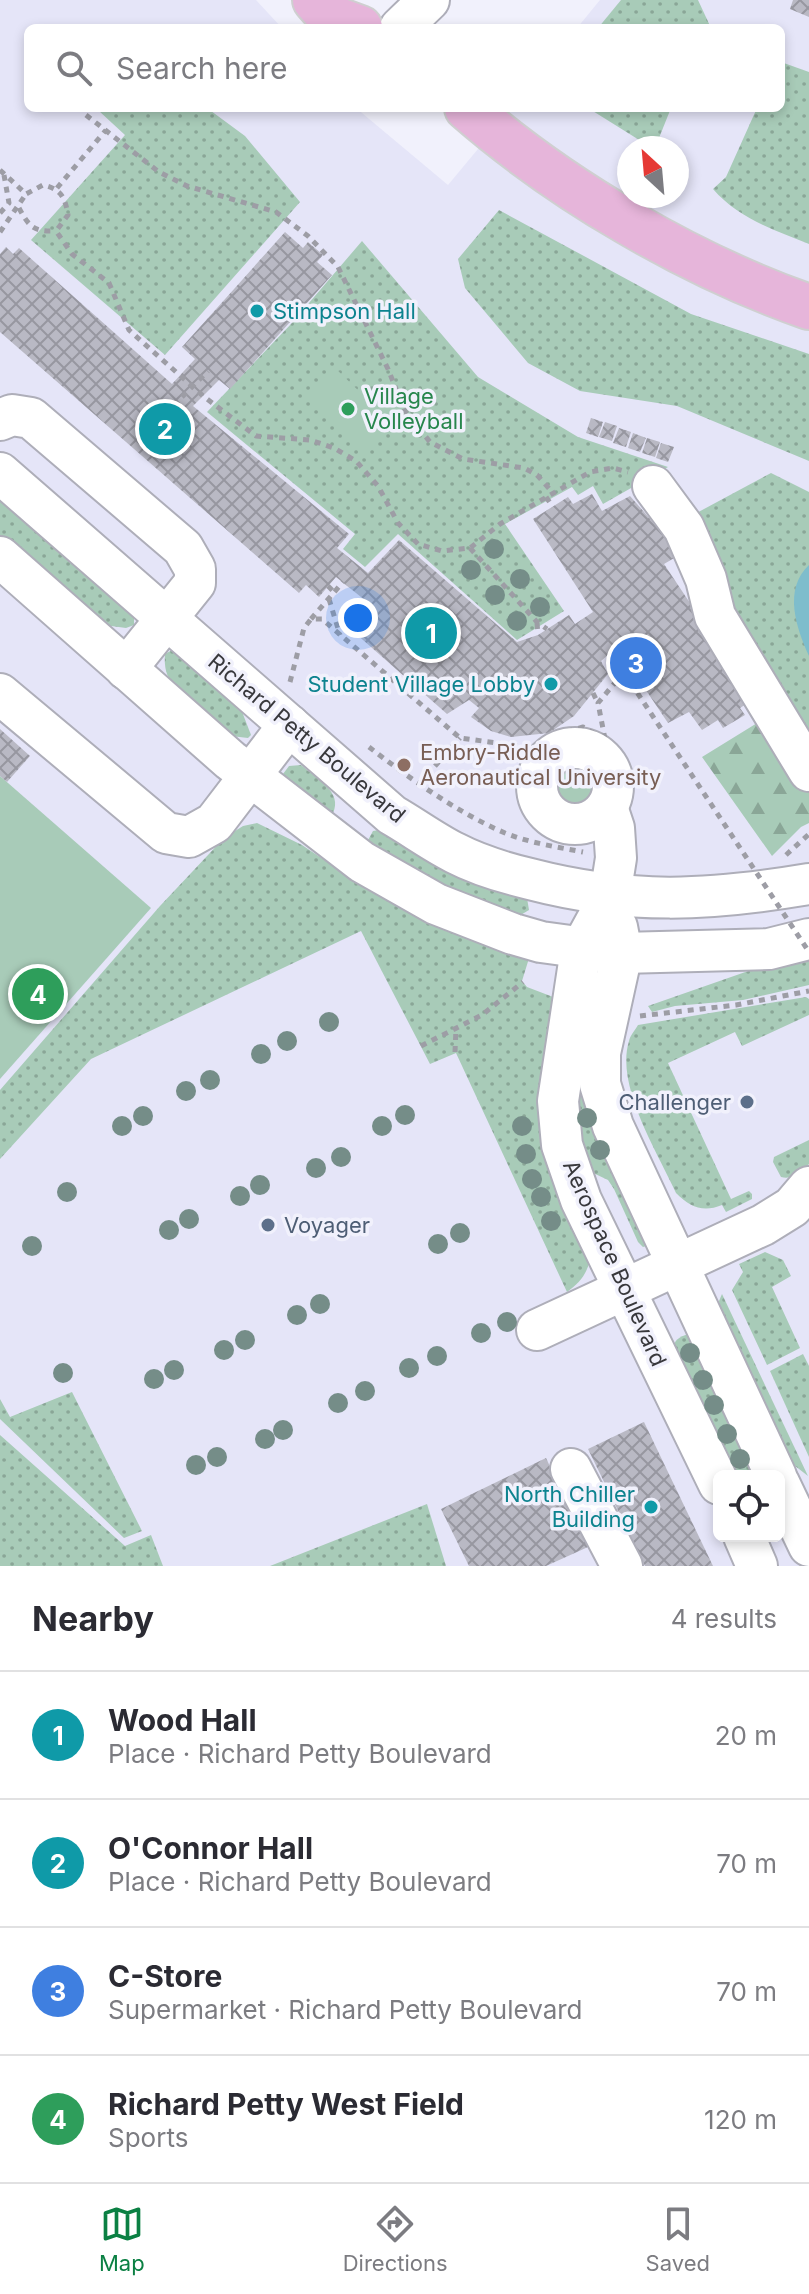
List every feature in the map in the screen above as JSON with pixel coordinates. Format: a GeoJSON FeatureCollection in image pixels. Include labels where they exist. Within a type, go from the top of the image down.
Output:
{"type":"FeatureCollection","features":[{"type":"Feature","properties":{"kind":"main road"},"geometry":{"type":"LineString","coordinates":[[315,0],[330,17],[349,24]]}},
{"type":"Feature","properties":{"kind":"main road"},"geometry":{"type":"LineString","coordinates":[[367,0],[381,24]]}},
{"type":"Feature","properties":{"kind":"main road"},"geometry":{"type":"LineString","coordinates":[[472,112],[582,194],[676,249],[809,307]]}},
{"type":"Feature","properties":{"kind":"street"},"geometry":{"type":"LineString","coordinates":[[404,24],[429,0]]}},
{"type":"Feature","properties":{"kind":"street"},"geometry":{"type":"LineString","coordinates":[[0,420],[12,415],[31,418],[183,548],[195,569],[195,583],[126,669]]}},
{"type":"Feature","properties":{"kind":"street","name":"Richard Petty Boulevard"},"geometry":{"type":"LineString","coordinates":[[0,473],[168,619],[295,708],[370,796],[392,815],[456,854],[506,873],[610,896],[647,899],[738,896],[809,884]]}},
{"type":"Feature","properties":{"kind":"street"},"geometry":{"type":"LineString","coordinates":[[646,480],[684,528],[706,579],[715,616],[809,771]]}},
{"type":"Feature","properties":{"kind":"street"},"geometry":{"type":"LineString","coordinates":[[0,557],[251,777],[362,862],[436,904],[513,934],[581,949],[622,953],[769,949],[809,939]]}},
{"type":"Feature","properties":{"kind":"street"},"geometry":{"type":"LineString","coordinates":[[0,694],[166,833],[189,837],[214,823],[251,777],[295,708]]}},
{"type":"Feature","properties":{"kind":"street"},"geometry":{"type":"LineString","coordinates":[[337,843],[370,796]]}},
{"type":"Feature","properties":{"kind":"street","name":"Aerospace Boulevard"},"geometry":{"type":"LineString","coordinates":[[607,807],[617,842],[610,896],[622,953],[600,1053],[600,1084],[613,1126],[771,1470]]}},
{"type":"Feature","properties":{"kind":"street","name":"Aerospace Boulevard"},"geometry":{"type":"LineString","coordinates":[[610,896],[581,949],[558,1101],[562,1145],[581,1200],[713,1472]]}},
{"type":"Feature","properties":{"kind":"street"},"geometry":{"type":"LineString","coordinates":[[537,1330],[772,1220],[792,1207],[809,1187]]}},
{"type":"Feature","properties":{"kind":"street"},"geometry":{"type":"LineString","coordinates":[[571,1469],[622,1566]]}},
{"type":"Feature","properties":{"kind":"street","name":"Aerospace Boulevard"},"geometry":{"type":"LineString","coordinates":[[785,1499],[809,1546]]}},
{"type":"Feature","properties":{"kind":"street"},"geometry":{"type":"LineString","coordinates":[[747,1542],[757,1566]]}},
{"type":"Feature","properties":{"kind":"path"},"geometry":{"type":"LineString","coordinates":[[86,115],[159,172],[187,186],[276,212],[338,267],[405,411],[430,442],[463,459],[524,468],[537,475],[553,493]]}},
{"type":"Feature","properties":{"kind":"path"},"geometry":{"type":"LineString","coordinates":[[57,188],[106,130]]}},
{"type":"Feature","properties":{"kind":"path"},"geometry":{"type":"LineString","coordinates":[[2,172],[26,194]]}},
{"type":"Feature","properties":{"kind":"path"},"geometry":{"type":"LineString","coordinates":[[0,213],[9,203],[2,172]]}},
{"type":"Feature","properties":{"kind":"path"},"geometry":{"type":"LineString","coordinates":[[0,232],[26,194],[43,185],[57,188],[65,199],[68,215],[56,231],[39,232],[28,225],[19,208]]}},
{"type":"Feature","properties":{"kind":"path"},"geometry":{"type":"LineString","coordinates":[[56,231],[72,254],[109,283],[129,330],[192,386],[256,436],[310,440],[334,448],[356,461],[378,486],[398,523],[418,544],[442,551],[470,548],[500,524],[590,472],[613,468],[646,480]]}},
{"type":"Feature","properties":{"kind":"path"},"geometry":{"type":"LineString","coordinates":[[182,397],[208,371]]}},
{"type":"Feature","properties":{"kind":"path"},"geometry":{"type":"LineString","coordinates":[[546,497],[553,507]]}},
{"type":"Feature","properties":{"kind":"path"},"geometry":{"type":"LineString","coordinates":[[470,548],[537,622],[547,629]]}},
{"type":"Feature","properties":{"kind":"path"},"geometry":{"type":"LineString","coordinates":[[295,708],[290,682],[304,628],[343,582]]}},
{"type":"Feature","properties":{"kind":"path"},"geometry":{"type":"LineString","coordinates":[[328,586],[334,592]]}},
{"type":"Feature","properties":{"kind":"path"},"geometry":{"type":"LineString","coordinates":[[328,598],[341,636]]}},
{"type":"Feature","properties":{"kind":"path"},"geometry":{"type":"LineString","coordinates":[[311,619],[322,619],[460,738],[534,748]]}},
{"type":"Feature","properties":{"kind":"path"},"geometry":{"type":"LineString","coordinates":[[537,622],[538,635]]}},
{"type":"Feature","properties":{"kind":"path"},"geometry":{"type":"LineString","coordinates":[[611,653],[809,952]]}},
{"type":"Feature","properties":{"kind":"path"},"geometry":{"type":"LineString","coordinates":[[598,703],[629,666]]}},
{"type":"Feature","properties":{"kind":"path"},"geometry":{"type":"LineString","coordinates":[[279,672],[290,682]]}},
{"type":"Feature","properties":{"kind":"path"},"geometry":{"type":"LineString","coordinates":[[593,693],[606,740]]}},
{"type":"Feature","properties":{"kind":"path"},"geometry":{"type":"LineString","coordinates":[[588,699],[598,703]]}},
{"type":"Feature","properties":{"kind":"path"},"geometry":{"type":"LineString","coordinates":[[419,784],[460,738]]}},
{"type":"Feature","properties":{"kind":"path"},"geometry":{"type":"LineString","coordinates":[[363,743],[419,784],[504,832],[537,843],[596,855]]}},
{"type":"Feature","properties":{"kind":"path"},"geometry":{"type":"LineString","coordinates":[[421,1046],[482,1015],[523,982]]}},
{"type":"Feature","properties":{"kind":"path"},"geometry":{"type":"LineString","coordinates":[[639,1016],[736,1005],[809,991]]}},
{"type":"Feature","properties":{"kind":"path"},"geometry":{"type":"LineString","coordinates":[[455,1052],[456,1028]]}},
{"type":"Feature","properties":{"kind":"shaded area","name":"Embry-Riddle Aeronautical University"},"geometry":{"type":"Polygon","coordinates":[[[0,0],[256,0],[278,24],[24,24],[24,112],[361,112],[448,185],[509,112],[785,112],[785,24],[580,24],[600,0],[809,0],[809,1566],[0,1566],[0,0]]]}},
{"type":"Feature","properties":{"kind":"green space"},"geometry":{"type":"Polygon","coordinates":[[[621,0],[698,0],[709,24],[601,24],[621,0]]]}},
{"type":"Feature","properties":{"kind":"green space"},"geometry":{"type":"Polygon","coordinates":[[[785,63],[809,72],[809,244],[770,228],[734,208],[713,189],[726,177],[755,112],[785,112],[785,63]]]}},
{"type":"Feature","properties":{"kind":"green space"},"geometry":{"type":"Polygon","coordinates":[[[100,112],[212,112],[245,136],[300,202],[165,355],[31,240],[125,135],[100,112]]]}},
{"type":"Feature","properties":{"kind":"green space"},"geometry":{"type":"Polygon","coordinates":[[[594,112],[669,112],[660,136],[633,136],[594,112]]]}},
{"type":"Feature","properties":{"kind":"green space"},"geometry":{"type":"Polygon","coordinates":[[[499,210],[691,314],[809,354],[809,461],[677,406],[580,391],[528,363],[465,288],[458,259],[499,210]]]}},
{"type":"Feature","properties":{"kind":"green space"},"geometry":{"type":"Polygon","coordinates":[[[362,241],[478,377],[578,437],[668,467],[603,504],[593,486],[578,495],[572,487],[505,524],[564,611],[517,640],[398,534],[365,567],[343,549],[355,534],[207,412],[291,324],[362,241]]]}},
{"type":"Feature","properties":{"kind":"green space","name":"Village Volleyball"},"geometry":{"type":"Polygon","coordinates":[[[334,367],[391,422],[360,452],[304,396],[334,367]]]}},
{"type":"Feature","properties":{"kind":"green space"},"geometry":{"type":"Polygon","coordinates":[[[771,473],[809,492],[809,738],[723,609],[691,516],[771,473]]]}},
{"type":"Feature","properties":{"kind":"green space"},"geometry":{"type":"Polygon","coordinates":[[[0,498],[129,611],[134,625],[126,628],[104,625],[0,538],[0,498]]]}},
{"type":"Feature","properties":{"kind":"green space"},"geometry":{"type":"Polygon","coordinates":[[[172,650],[181,654],[241,709],[251,735],[248,738],[231,736],[174,686],[167,675],[165,663],[165,654],[172,650]]]}},
{"type":"Feature","properties":{"kind":"green space"},"geometry":{"type":"Polygon","coordinates":[[[762,720],[809,786],[809,823],[772,856],[702,757],[762,720]]]}},
{"type":"Feature","properties":{"kind":"green space"},"geometry":{"type":"Polygon","coordinates":[[[574,763],[590,770],[597,786],[590,802],[574,809],[558,802],[551,786],[558,770],[574,763]]]}},
{"type":"Feature","properties":{"kind":"green space"},"geometry":{"type":"Polygon","coordinates":[[[301,765],[331,792],[335,805],[333,813],[325,815],[283,779],[289,766],[301,765]]]}},
{"type":"Feature","properties":{"kind":"green space"},"geometry":{"type":"Polygon","coordinates":[[[0,776],[151,908],[0,1079],[0,776]]]}},
{"type":"Feature","properties":{"kind":"green space"},"geometry":{"type":"Polygon","coordinates":[[[257,823],[302,845],[360,884],[402,907],[530,955],[522,981],[527,987],[561,1000],[590,1260],[582,1279],[567,1292],[456,1053],[430,1064],[361,931],[91,1059],[0,1159],[0,1090],[160,906],[224,838],[243,826],[257,823]]]}},
{"type":"Feature","properties":{"kind":"green space"},"geometry":{"type":"Polygon","coordinates":[[[379,830],[527,898],[529,910],[519,916],[429,882],[367,842],[373,831],[379,830]]]}},
{"type":"Feature","properties":{"kind":"green space"},"geometry":{"type":"Polygon","coordinates":[[[809,953],[809,985],[743,1000],[675,1006],[652,1012],[648,1006],[777,961],[809,953]]]}},
{"type":"Feature","properties":{"kind":"green space"},"geometry":{"type":"Polygon","coordinates":[[[806,997],[809,999],[809,1015],[742,1046],[735,1032],[668,1063],[731,1199],[749,1191],[752,1194],[752,1199],[726,1212],[722,1205],[703,1208],[686,1202],[676,1193],[633,1098],[626,1059],[631,1035],[638,1025],[806,997]]]}},
{"type":"Feature","properties":{"kind":"green space"},"geometry":{"type":"Polygon","coordinates":[[[588,1062],[650,1245],[643,1247],[638,1242],[614,1189],[608,1180],[591,1172],[586,1163],[575,1092],[588,1062]]]}},
{"type":"Feature","properties":{"kind":"green space"},"geometry":{"type":"Polygon","coordinates":[[[809,1140],[809,1164],[793,1176],[781,1177],[773,1162],[774,1157],[809,1140]]]}},
{"type":"Feature","properties":{"kind":"green space"},"geometry":{"type":"Polygon","coordinates":[[[765,1252],[783,1260],[791,1276],[772,1287],[800,1348],[767,1365],[732,1290],[743,1272],[739,1264],[765,1252]]]}},
{"type":"Feature","properties":{"kind":"green space"},"geometry":{"type":"Polygon","coordinates":[[[722,1294],[808,1476],[790,1462],[721,1317],[719,1301],[722,1294]]]}},
{"type":"Feature","properties":{"kind":"green space"},"geometry":{"type":"Polygon","coordinates":[[[688,1334],[753,1470],[731,1470],[673,1349],[678,1339],[688,1334]]]}},
{"type":"Feature","properties":{"kind":"green space"},"geometry":{"type":"Polygon","coordinates":[[[803,1354],[809,1366],[809,1457],[770,1371],[803,1354]]]}},
{"type":"Feature","properties":{"kind":"green space"},"geometry":{"type":"Polygon","coordinates":[[[72,1392],[142,1531],[124,1538],[0,1419],[0,1399],[10,1417],[72,1392]]]}},
{"type":"Feature","properties":{"kind":"green space"},"geometry":{"type":"Polygon","coordinates":[[[0,1435],[125,1546],[151,1535],[163,1566],[0,1566],[0,1435]]]}},
{"type":"Feature","properties":{"kind":"green space"},"geometry":{"type":"Polygon","coordinates":[[[427,1504],[446,1566],[270,1566],[427,1504]]]}},
{"type":"Feature","properties":{"kind":"water"},"geometry":{"type":"Polygon","coordinates":[[[809,565],[809,656],[796,621],[794,597],[796,585],[809,565]]]}},
{"type":"Feature","properties":{"kind":"building"},"geometry":{"type":"Polygon","coordinates":[[[793,0],[809,0],[809,17],[790,9],[793,0]]]}},
{"type":"Feature","properties":{"kind":"building"},"geometry":{"type":"Polygon","coordinates":[[[285,232],[303,248],[308,242],[323,255],[317,262],[332,275],[230,389],[219,380],[193,406],[349,534],[337,548],[368,573],[399,540],[517,642],[538,635],[569,615],[575,624],[593,612],[533,519],[568,497],[573,504],[592,494],[602,511],[630,496],[681,554],[664,564],[754,699],[740,708],[745,715],[723,728],[718,720],[702,730],[689,712],[668,723],[617,647],[601,661],[608,674],[574,716],[549,733],[511,737],[491,731],[471,717],[479,708],[469,700],[447,714],[346,625],[366,601],[336,577],[319,597],[306,585],[299,593],[0,332],[0,254],[6,247],[13,254],[19,248],[172,384],[195,359],[182,347],[285,232]]]}},
{"type":"Feature","properties":{"kind":"building"},"geometry":{"type":"Polygon","coordinates":[[[591,418],[603,422],[598,437],[586,433],[591,418]]]}},
{"type":"Feature","properties":{"kind":"building"},"geometry":{"type":"Polygon","coordinates":[[[605,422],[617,426],[612,441],[599,437],[605,422]]]}},
{"type":"Feature","properties":{"kind":"building"},"geometry":{"type":"Polygon","coordinates":[[[619,428],[631,432],[626,447],[613,443],[619,428]]]}},
{"type":"Feature","properties":{"kind":"building"},"geometry":{"type":"Polygon","coordinates":[[[633,433],[646,438],[640,452],[628,448],[633,433]]]}},
{"type":"Feature","properties":{"kind":"building"},"geometry":{"type":"Polygon","coordinates":[[[647,438],[660,442],[655,457],[642,453],[647,438]]]}},
{"type":"Feature","properties":{"kind":"building"},"geometry":{"type":"Polygon","coordinates":[[[661,443],[674,447],[668,462],[656,458],[661,443]]]}},
{"type":"Feature","properties":{"kind":"building"},"geometry":{"type":"Polygon","coordinates":[[[0,729],[30,756],[7,782],[0,776],[0,729]]]}},
{"type":"Feature","properties":{"kind":"building","name":"North Chiller Building"},"geometry":{"type":"Polygon","coordinates":[[[644,1422],[713,1566],[645,1566],[588,1449],[644,1422]]]}},
{"type":"Feature","properties":{"kind":"building"},"geometry":{"type":"Polygon","coordinates":[[[546,1458],[588,1547],[546,1566],[469,1566],[441,1509],[546,1458]]]}},
{"type":"Feature","properties":{"kind":"place","name":"Stimpson Hall"},"geometry":{"type":"Point","coordinates":[257,311]}},
{"type":"Feature","properties":{"kind":"place","name":"Village Volleyball"},"geometry":{"type":"Point","coordinates":[348,409]}},
{"type":"Feature","properties":{"kind":"place","name":"O'Connor Hall"},"geometry":{"type":"Point","coordinates":[165,429]}},
{"type":"Feature","properties":{"kind":"place","name":"Wood Hall"},"geometry":{"type":"Point","coordinates":[431,633]}},
{"type":"Feature","properties":{"kind":"place","name":"C-Store"},"geometry":{"type":"Point","coordinates":[636,663]}},
{"type":"Feature","properties":{"kind":"place","name":"Student Village Lobby"},"geometry":{"type":"Point","coordinates":[551,684]}},
{"type":"Feature","properties":{"kind":"place","name":"Embry-Riddle Aeronautical University"},"geometry":{"type":"Point","coordinates":[404,765]}},
{"type":"Feature","properties":{"kind":"place","name":"Richard Petty West Field"},"geometry":{"type":"Point","coordinates":[38,994]}},
{"type":"Feature","properties":{"kind":"place","name":"Challenger"},"geometry":{"type":"Point","coordinates":[747,1102]}},
{"type":"Feature","properties":{"kind":"place","name":"Voyager"},"geometry":{"type":"Point","coordinates":[268,1225]}},
{"type":"Feature","properties":{"kind":"place","name":"North Chiller Building"},"geometry":{"type":"Point","coordinates":[651,1507]}}]}
